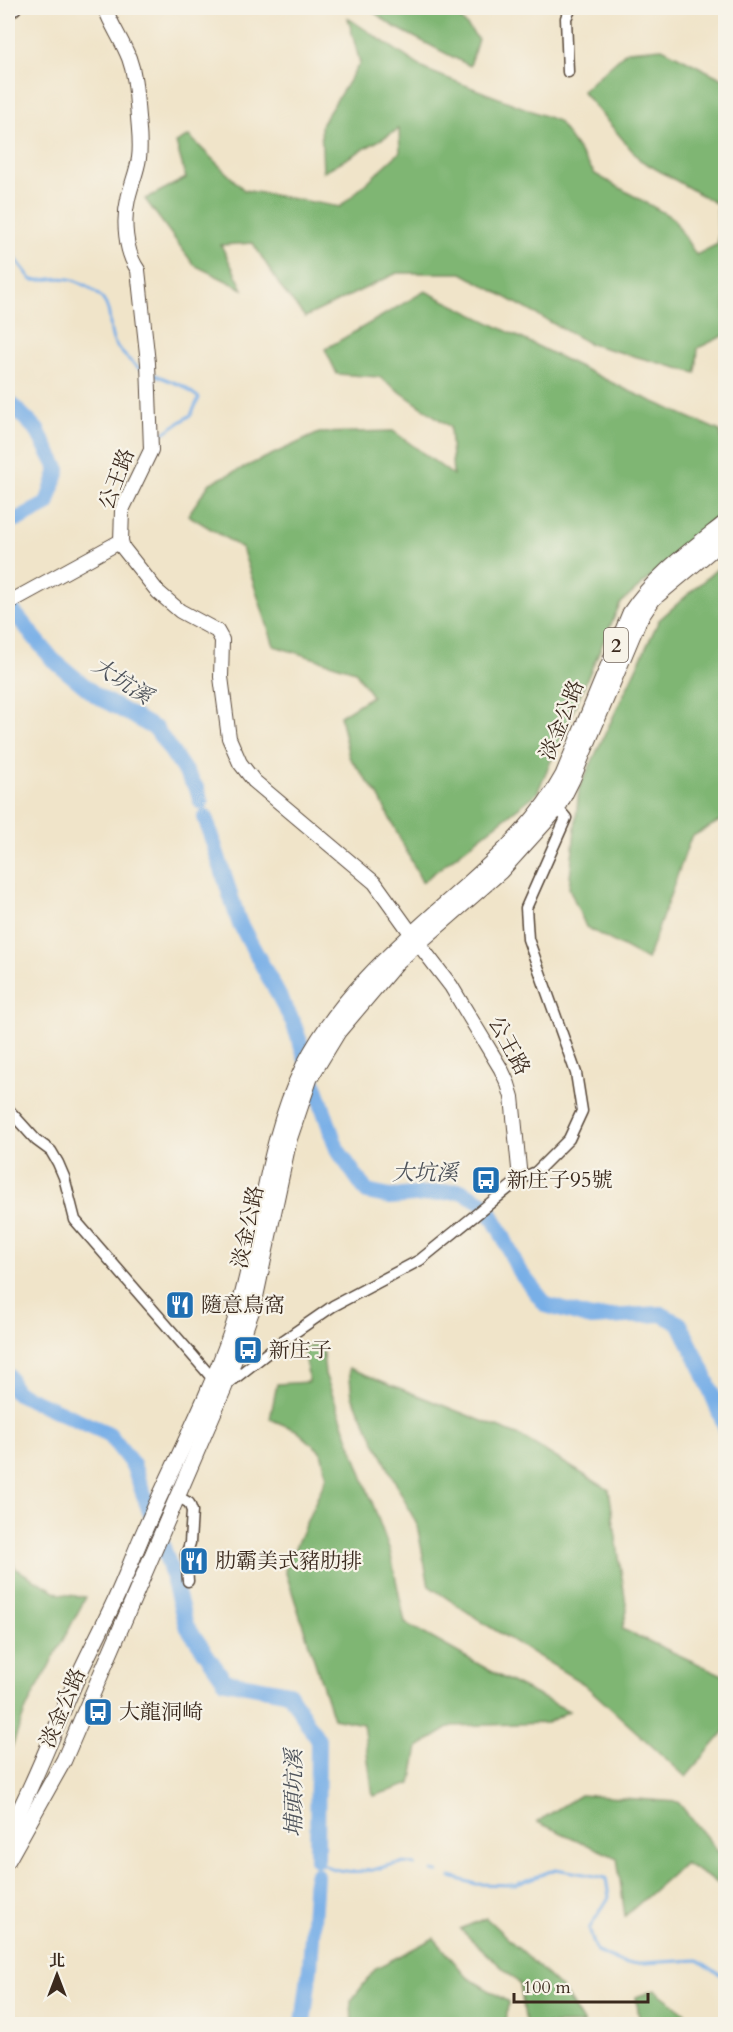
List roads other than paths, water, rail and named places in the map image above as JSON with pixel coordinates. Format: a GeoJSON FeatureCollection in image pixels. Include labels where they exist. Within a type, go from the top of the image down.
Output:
{"type":"FeatureCollection","features":[{"type":"Feature","properties":{"kind":"main road","name":"淡金公路"},"geometry":{"type":"LineString","coordinates":[[554,803],[563,775],[630,613],[646,590],[663,573],[726,522]]}},
{"type":"Feature","properties":{"kind":"main road","name":"淡金公路"},"geometry":{"type":"LineString","coordinates":[[8,1860],[64,1760],[174,1501],[219,1383],[241,1299],[276,1141],[302,1082],[353,993],[402,950],[420,929],[554,803],[572,780],[639,620],[653,599],[726,538]]}},
{"type":"Feature","properties":{"kind":"main road","name":"淡金公路"},"geometry":{"type":"LineString","coordinates":[[8,1833],[47,1753],[68,1698],[117,1595],[167,1480],[219,1383]]}},
{"type":"Feature","properties":{"kind":"street"},"geometry":{"type":"LineString","coordinates":[[8,15],[16,8]]}},
{"type":"Feature","properties":{"kind":"street","name":"公王路"},"geometry":{"type":"LineString","coordinates":[[105,8],[128,57],[136,82],[140,131],[139,158],[127,201],[126,222],[128,247],[138,270],[148,374],[152,450],[122,510],[121,541],[123,548],[158,592],[180,611],[217,631],[222,640],[221,677],[229,738],[240,763],[254,781],[375,883],[420,929]]}},
{"type":"Feature","properties":{"kind":"street"},"geometry":{"type":"LineString","coordinates":[[568,72],[566,18],[571,8]]}},
{"type":"Feature","properties":{"kind":"street"},"geometry":{"type":"LineString","coordinates":[[8,603],[121,541]]}},
{"type":"Feature","properties":{"kind":"street"},"geometry":{"type":"LineString","coordinates":[[8,1109],[36,1140],[51,1151],[58,1162],[75,1220],[219,1383],[333,1306],[420,1260],[520,1179],[536,1172],[569,1139],[582,1110],[576,1072],[528,939],[526,908],[566,818],[554,803]]}},
{"type":"Feature","properties":{"kind":"street","name":"公王路"},"geometry":{"type":"LineString","coordinates":[[421,947],[451,986],[508,1084],[512,1097],[520,1179]]}},
{"type":"Feature","properties":{"kind":"street"},"geometry":{"type":"LineString","coordinates":[[174,1501],[189,1503],[192,1511],[190,1543],[186,1555],[188,1581]]}},
{"type":"Feature","properties":{"kind":"waterway"},"geometry":{"type":"LineString","coordinates":[[8,249],[32,280],[69,279],[98,294],[106,304],[114,342],[136,366],[144,371]]}},
{"type":"Feature","properties":{"kind":"waterway"},"geometry":{"type":"LineString","coordinates":[[153,374],[183,386],[199,398],[191,415],[159,436]]}},
{"type":"Feature","properties":{"kind":"waterway","name":"大坑溪"},"geometry":{"type":"LineString","coordinates":[[8,401],[37,430],[58,470],[47,504],[20,518],[8,521]]}},
{"type":"Feature","properties":{"kind":"waterway","name":"大坑溪"},"geometry":{"type":"LineString","coordinates":[[8,605],[53,660],[97,696],[156,729],[197,789],[201,802]]}},
{"type":"Feature","properties":{"kind":"waterway","name":"大坑溪"},"geometry":{"type":"LineString","coordinates":[[205,817],[239,922],[293,1022],[337,1149],[367,1192],[390,1197],[461,1191],[485,1204],[519,1271],[546,1305],[591,1318],[661,1314],[680,1324],[702,1369],[726,1429]]}},
{"type":"Feature","properties":{"kind":"waterway","name":"埔頭坑溪"},"geometry":{"type":"LineString","coordinates":[[8,1376],[15,1392],[109,1434],[133,1465],[169,1564],[186,1625],[225,1681],[289,1693],[318,1740],[317,1859]]}},
{"type":"Feature","properties":{"kind":"waterway"},"geometry":{"type":"LineString","coordinates":[[317,1842],[320,1863],[338,1870],[359,1871],[398,1864],[415,1865]]}},
{"type":"Feature","properties":{"kind":"waterway"},"geometry":{"type":"LineString","coordinates":[[451,1877],[476,1884],[515,1885],[556,1869],[606,1878],[609,1897],[589,1929],[597,1952],[625,1964],[698,1960],[726,1978]]}},
{"type":"Feature","properties":{"kind":"waterway"},"geometry":{"type":"LineString","coordinates":[[432,1871],[438,1872]]}},
{"type":"Feature","properties":{"kind":"waterway","name":"埔頭坑溪"},"geometry":{"type":"LineString","coordinates":[[303,2024],[310,1967],[316,1875]]}},
{"type":"Feature","properties":{"kind":"place","name":"新庄子95號"},"geometry":{"type":"Point","coordinates":[486,1180]}},
{"type":"Feature","properties":{"kind":"place","name":"隨意鳥窩"},"geometry":{"type":"Point","coordinates":[180,1305]}},
{"type":"Feature","properties":{"kind":"place","name":"新庄子"},"geometry":{"type":"Point","coordinates":[248,1350]}},
{"type":"Feature","properties":{"kind":"place","name":"肋霸美式豬肋排"},"geometry":{"type":"Point","coordinates":[194,1561]}},
{"type":"Feature","properties":{"kind":"place","name":"大龍洞崎"},"geometry":{"type":"Point","coordinates":[98,1712]}}]}
